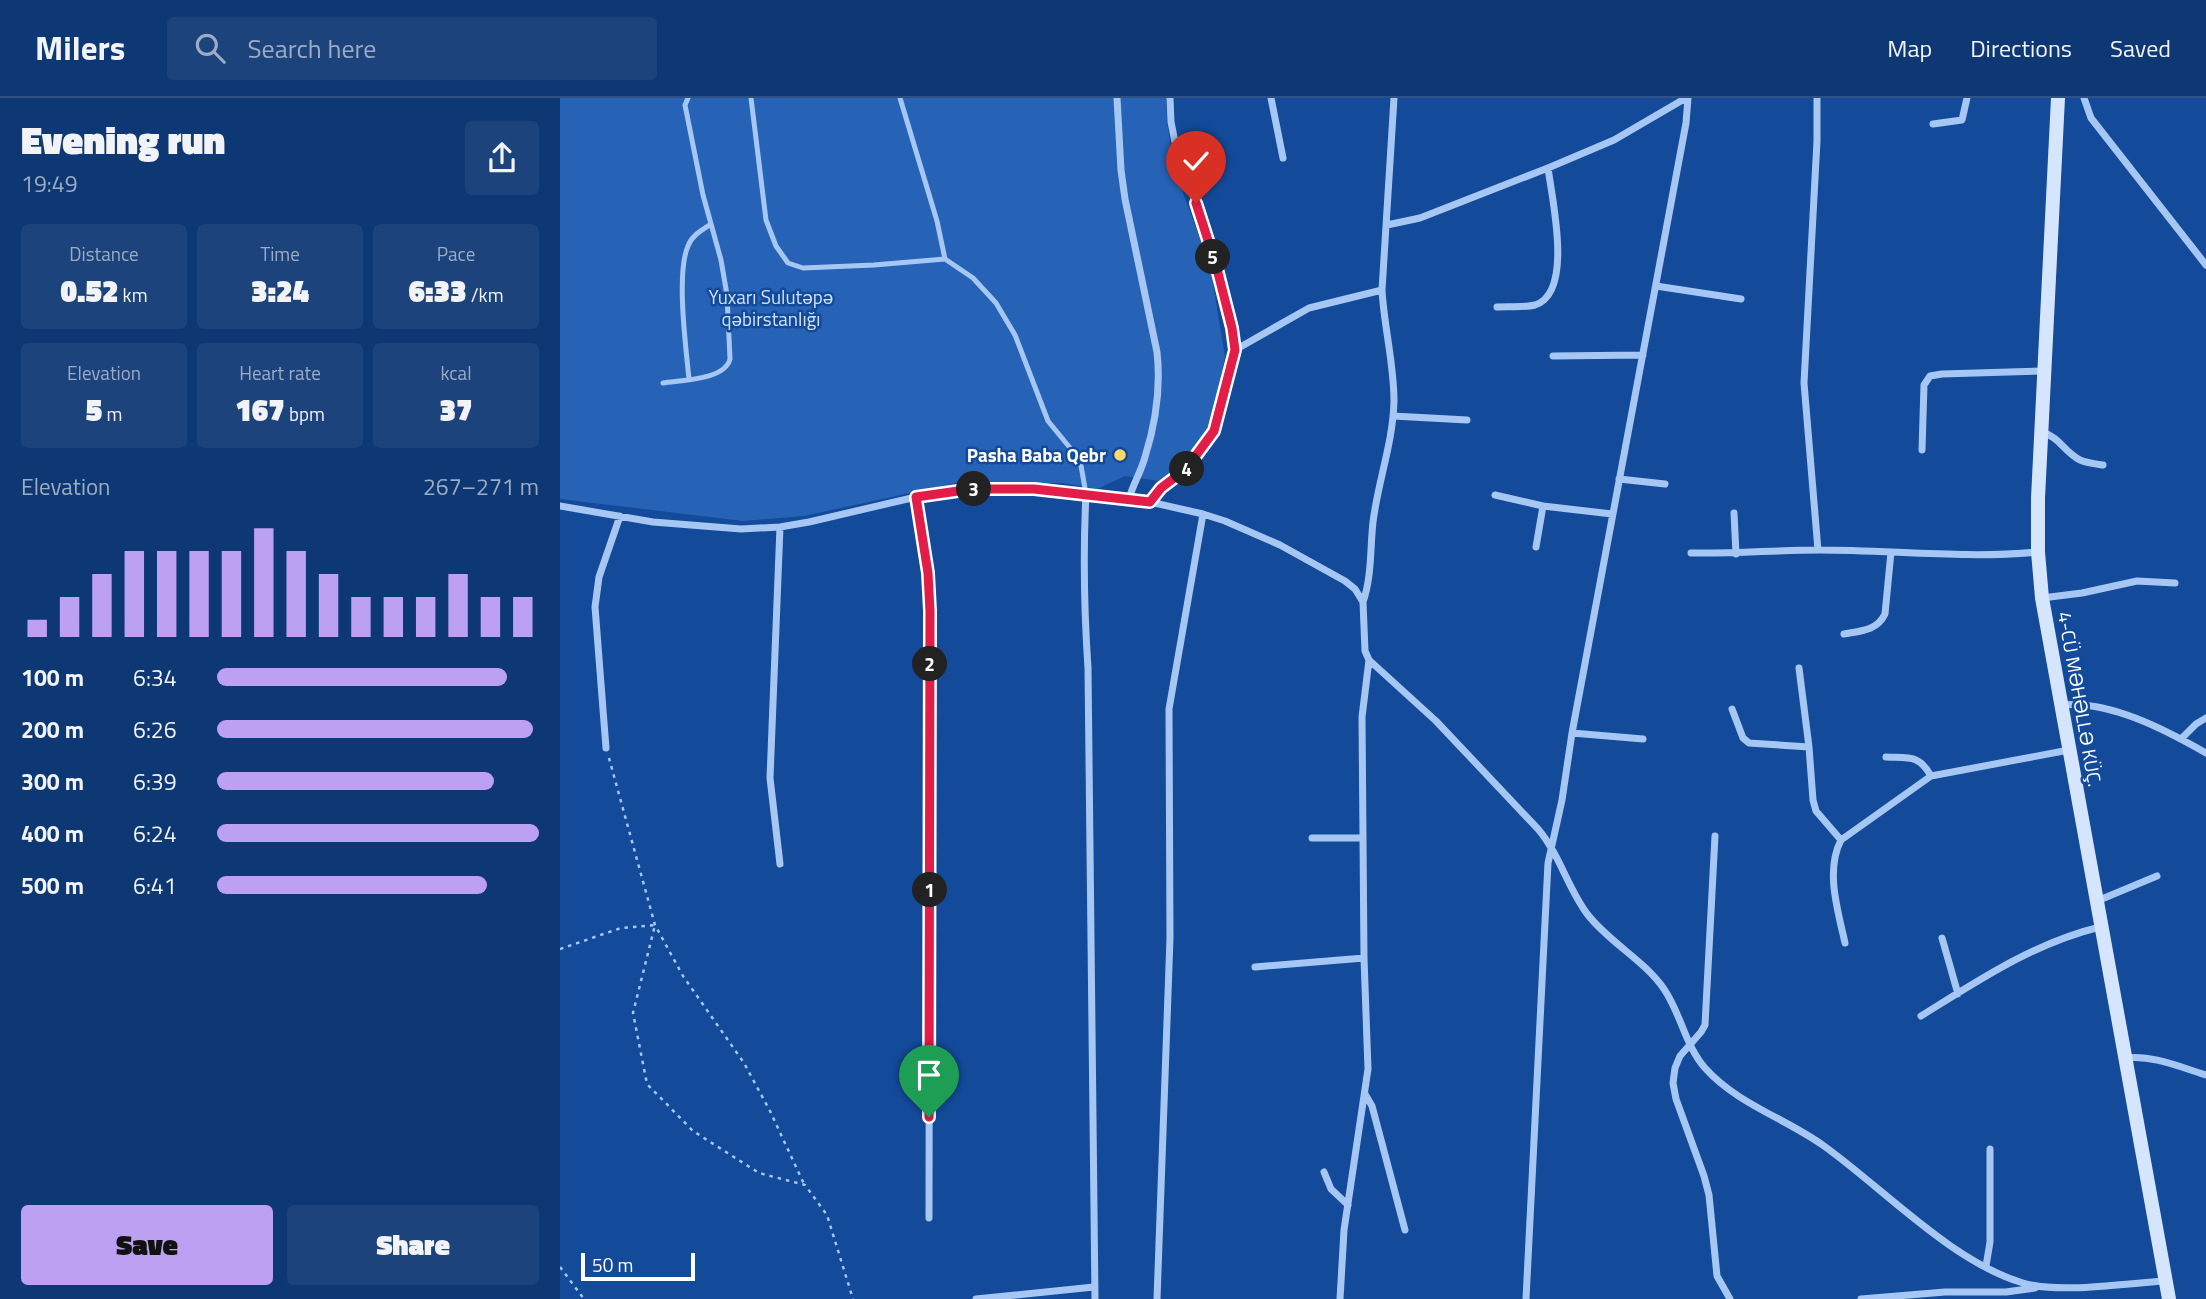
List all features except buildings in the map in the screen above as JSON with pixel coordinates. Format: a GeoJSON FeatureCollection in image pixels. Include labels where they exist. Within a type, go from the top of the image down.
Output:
{"type":"FeatureCollection","features":[{"type":"Feature","properties":{"kind":"street"},"geometry":{"type":"LineString","coordinates":[[1117,98],[1125,199],[1157,352],[1159,374],[1154,425],[1145,459],[1129,499]]}},
{"type":"Feature","properties":{"kind":"street"},"geometry":{"type":"LineString","coordinates":[[1150,502],[1161,488],[1186,469],[1214,431],[1235,350],[1216,265],[1175,142],[1170,98]]}},
{"type":"Feature","properties":{"kind":"street"},"geometry":{"type":"LineString","coordinates":[[1270,98],[1283,158]]}},
{"type":"Feature","properties":{"kind":"street"},"geometry":{"type":"LineString","coordinates":[[1394,98],[1382,290],[1393,373],[1393,416],[1388,451],[1377,492],[1369,580],[1363,601],[1365,651],[1369,660],[1445,731],[1521,809],[1551,846],[1589,916],[1663,987],[1689,1045],[1706,1069],[1721,1083],[1823,1145],[1922,1224],[1986,1266],[2007,1277],[2039,1287]]}},
{"type":"Feature","properties":{"kind":"street"},"geometry":{"type":"LineString","coordinates":[[1387,225],[1420,218],[1548,169],[1614,140],[1687,98]]}},
{"type":"Feature","properties":{"kind":"street"},"geometry":{"type":"LineString","coordinates":[[1526,1299],[1544,910],[1551,846],[1562,800],[1612,514],[1686,123],[1687,98]]}},
{"type":"Feature","properties":{"kind":"street"},"geometry":{"type":"LineString","coordinates":[[1817,98],[1804,383],[1818,550]]}},
{"type":"Feature","properties":{"kind":"street"},"geometry":{"type":"LineString","coordinates":[[1933,124],[1962,120],[1968,98]]}},
{"type":"Feature","properties":{"kind":"street","name":"4-CÜ MƏHƏLLƏ KÜÇ."},"geometry":{"type":"LineString","coordinates":[[2058,98],[2038,552],[2042,598],[2169,1299]]}},
{"type":"Feature","properties":{"kind":"street"},"geometry":{"type":"LineString","coordinates":[[2084,98],[2091,118],[2206,265]]}},
{"type":"Feature","properties":{"kind":"street"},"geometry":{"type":"LineString","coordinates":[[1497,307],[1535,305],[1548,298],[1555,282],[1559,261],[1548,169]]}},
{"type":"Feature","properties":{"kind":"street"},"geometry":{"type":"LineString","coordinates":[[1656,286],[1741,299]]}},
{"type":"Feature","properties":{"kind":"street"},"geometry":{"type":"LineString","coordinates":[[1235,350],[1309,308],[1382,290]]}},
{"type":"Feature","properties":{"kind":"street"},"geometry":{"type":"LineString","coordinates":[[1553,356],[1643,355]]}},
{"type":"Feature","properties":{"kind":"street"},"geometry":{"type":"LineString","coordinates":[[1922,450],[1924,385],[1930,376],[2044,370]]}},
{"type":"Feature","properties":{"kind":"street"},"geometry":{"type":"LineString","coordinates":[[1393,416],[1467,420]]}},
{"type":"Feature","properties":{"kind":"street"},"geometry":{"type":"LineString","coordinates":[[2042,432],[2060,441],[2071,454],[2082,461],[2103,465]]}},
{"type":"Feature","properties":{"kind":"street"},"geometry":{"type":"LineString","coordinates":[[1619,480],[1665,484]]}},
{"type":"Feature","properties":{"kind":"street"},"geometry":{"type":"LineString","coordinates":[[560,506],[712,528],[780,527],[916,497],[972,489],[1034,489],[1129,499],[1203,514],[1254,533],[1345,581],[1363,601]]}},
{"type":"Feature","properties":{"kind":"street"},"geometry":{"type":"LineString","coordinates":[[1086,494],[1083,598],[1088,695],[1095,1299]]}},
{"type":"Feature","properties":{"kind":"street"},"geometry":{"type":"LineString","coordinates":[[1495,495],[1543,506],[1612,514]]}},
{"type":"Feature","properties":{"kind":"street"},"geometry":{"type":"LineString","coordinates":[[916,497],[928,573],[930,611],[929,1218]]}},
{"type":"Feature","properties":{"kind":"street"},"geometry":{"type":"LineString","coordinates":[[1536,547],[1543,506]]}},
{"type":"Feature","properties":{"kind":"street"},"geometry":{"type":"LineString","coordinates":[[1734,513],[1736,554]]}},
{"type":"Feature","properties":{"kind":"street"},"geometry":{"type":"LineString","coordinates":[[1157,1299],[1170,938],[1169,709],[1203,514]]}},
{"type":"Feature","properties":{"kind":"street"},"geometry":{"type":"LineString","coordinates":[[606,748],[595,607],[599,577],[620,516]]}},
{"type":"Feature","properties":{"kind":"street"},"geometry":{"type":"LineString","coordinates":[[780,527],[770,778],[780,864]]}},
{"type":"Feature","properties":{"kind":"street"},"geometry":{"type":"LineString","coordinates":[[1691,554],[1818,550],[2000,556],[2038,552]]}},
{"type":"Feature","properties":{"kind":"street"},"geometry":{"type":"LineString","coordinates":[[1844,634],[1873,628],[1881,622],[1885,614],[1891,552]]}},
{"type":"Feature","properties":{"kind":"street"},"geometry":{"type":"LineString","coordinates":[[2042,598],[2082,593],[2137,581],[2175,583]]}},
{"type":"Feature","properties":{"kind":"street"},"geometry":{"type":"LineString","coordinates":[[1340,1299],[1344,1230],[1368,1069],[1364,958],[1362,717],[1369,660]]}},
{"type":"Feature","properties":{"kind":"street"},"geometry":{"type":"LineString","coordinates":[[1799,668],[1815,811],[1841,840]]}},
{"type":"Feature","properties":{"kind":"street"},"geometry":{"type":"LineString","coordinates":[[2062,705],[2087,704],[2119,712],[2206,753]]}},
{"type":"Feature","properties":{"kind":"street"},"geometry":{"type":"LineString","coordinates":[[1732,709],[1743,738],[1749,743],[1809,747]]}},
{"type":"Feature","properties":{"kind":"street"},"geometry":{"type":"LineString","coordinates":[[2181,739],[2206,718]]}},
{"type":"Feature","properties":{"kind":"street"},"geometry":{"type":"LineString","coordinates":[[1572,733],[1643,739]]}},
{"type":"Feature","properties":{"kind":"street"},"geometry":{"type":"LineString","coordinates":[[1845,943],[1832,866],[1834,853],[1841,840],[1931,776],[2070,750]]}},
{"type":"Feature","properties":{"kind":"street"},"geometry":{"type":"LineString","coordinates":[[1886,757],[1916,759],[1924,764],[1931,776]]}},
{"type":"Feature","properties":{"kind":"street"},"geometry":{"type":"LineString","coordinates":[[1715,836],[1707,1012],[1702,1032],[1680,1056],[1673,1083],[1709,1195],[1717,1276],[1730,1299]]}},
{"type":"Feature","properties":{"kind":"street"},"geometry":{"type":"LineString","coordinates":[[1312,838],[1363,838]]}},
{"type":"Feature","properties":{"kind":"street"},"geometry":{"type":"LineString","coordinates":[[2096,901],[2157,876]]}},
{"type":"Feature","properties":{"kind":"street"},"geometry":{"type":"LineString","coordinates":[[1922,1016],[2019,957],[2064,937],[2100,927]]}},
{"type":"Feature","properties":{"kind":"street"},"geometry":{"type":"LineString","coordinates":[[1942,938],[1958,994]]}},
{"type":"Feature","properties":{"kind":"street"},"geometry":{"type":"LineString","coordinates":[[1255,967],[1364,958]]}},
{"type":"Feature","properties":{"kind":"street"},"geometry":{"type":"LineString","coordinates":[[2126,1058],[2156,1059],[2206,1074]]}},
{"type":"Feature","properties":{"kind":"street"},"geometry":{"type":"LineString","coordinates":[[1365,1094],[1373,1106],[1405,1230]]}},
{"type":"Feature","properties":{"kind":"street"},"geometry":{"type":"LineString","coordinates":[[1986,1266],[1990,1242],[1990,1149]]}},
{"type":"Feature","properties":{"kind":"street"},"geometry":{"type":"LineString","coordinates":[[1324,1172],[1331,1189],[1348,1205]]}},
{"type":"Feature","properties":{"kind":"street"},"geometry":{"type":"LineString","coordinates":[[1861,1299],[2165,1281]]}},
{"type":"Feature","properties":{"kind":"street"},"geometry":{"type":"LineString","coordinates":[[976,1299],[1094,1287]]}},
{"type":"Feature","properties":{"kind":"lane"},"geometry":{"type":"LineString","coordinates":[[663,383],[722,372],[728,367],[730,359],[727,295],[685,105],[688,98]]}},
{"type":"Feature","properties":{"kind":"lane"},"geometry":{"type":"LineString","coordinates":[[751,98],[766,220],[776,246],[788,263],[803,268],[945,259],[973,278],[996,303],[1015,335],[1048,421],[1080,460],[1086,494]]}},
{"type":"Feature","properties":{"kind":"lane"},"geometry":{"type":"LineString","coordinates":[[900,98],[937,221],[945,259]]}},
{"type":"Feature","properties":{"kind":"lane"},"geometry":{"type":"LineString","coordinates":[[689,379],[683,286],[687,247],[694,235],[711,224]]}},
{"type":"Feature","properties":{"kind":"path"},"geometry":{"type":"LineString","coordinates":[[606,748],[655,925],[683,976],[744,1063],[805,1185],[827,1214],[853,1299]]}},
{"type":"Feature","properties":{"kind":"path"},"geometry":{"type":"LineString","coordinates":[[560,949],[621,928],[655,925]]}},
{"type":"Feature","properties":{"kind":"path"},"geometry":{"type":"LineString","coordinates":[[655,925],[633,1013],[647,1084],[693,1132],[760,1173],[805,1185]]}},
{"type":"Feature","properties":{"kind":"path"},"geometry":{"type":"LineString","coordinates":[[560,1267],[584,1299]]}},
{"type":"Feature","properties":{"kind":"green space","name":"Yuxarı Sulutəpə qəbirstanlığı"},"geometry":{"type":"Polygon","coordinates":[[[560,98],[1166,98],[1167,123],[1176,174],[1210,266],[1225,357],[1210,426],[1188,458],[1159,481],[1125,476],[1097,489],[1063,483],[956,483],[804,516],[743,521],[560,499],[560,98]]]}},
{"type":"Feature","properties":{"kind":"place","name":"Pasha Baba Qebr"},"geometry":{"type":"Point","coordinates":[1120,455]}},
{"type":"Feature","properties":{"kind":"route"},"geometry":{"type":"LineString","coordinates":[[929,1117],[930,611],[928,573],[916,497],[972,489],[1034,489],[1150,502],[1161,488],[1186,469],[1214,431],[1235,350],[1216,265],[1196,203]]}}]}
